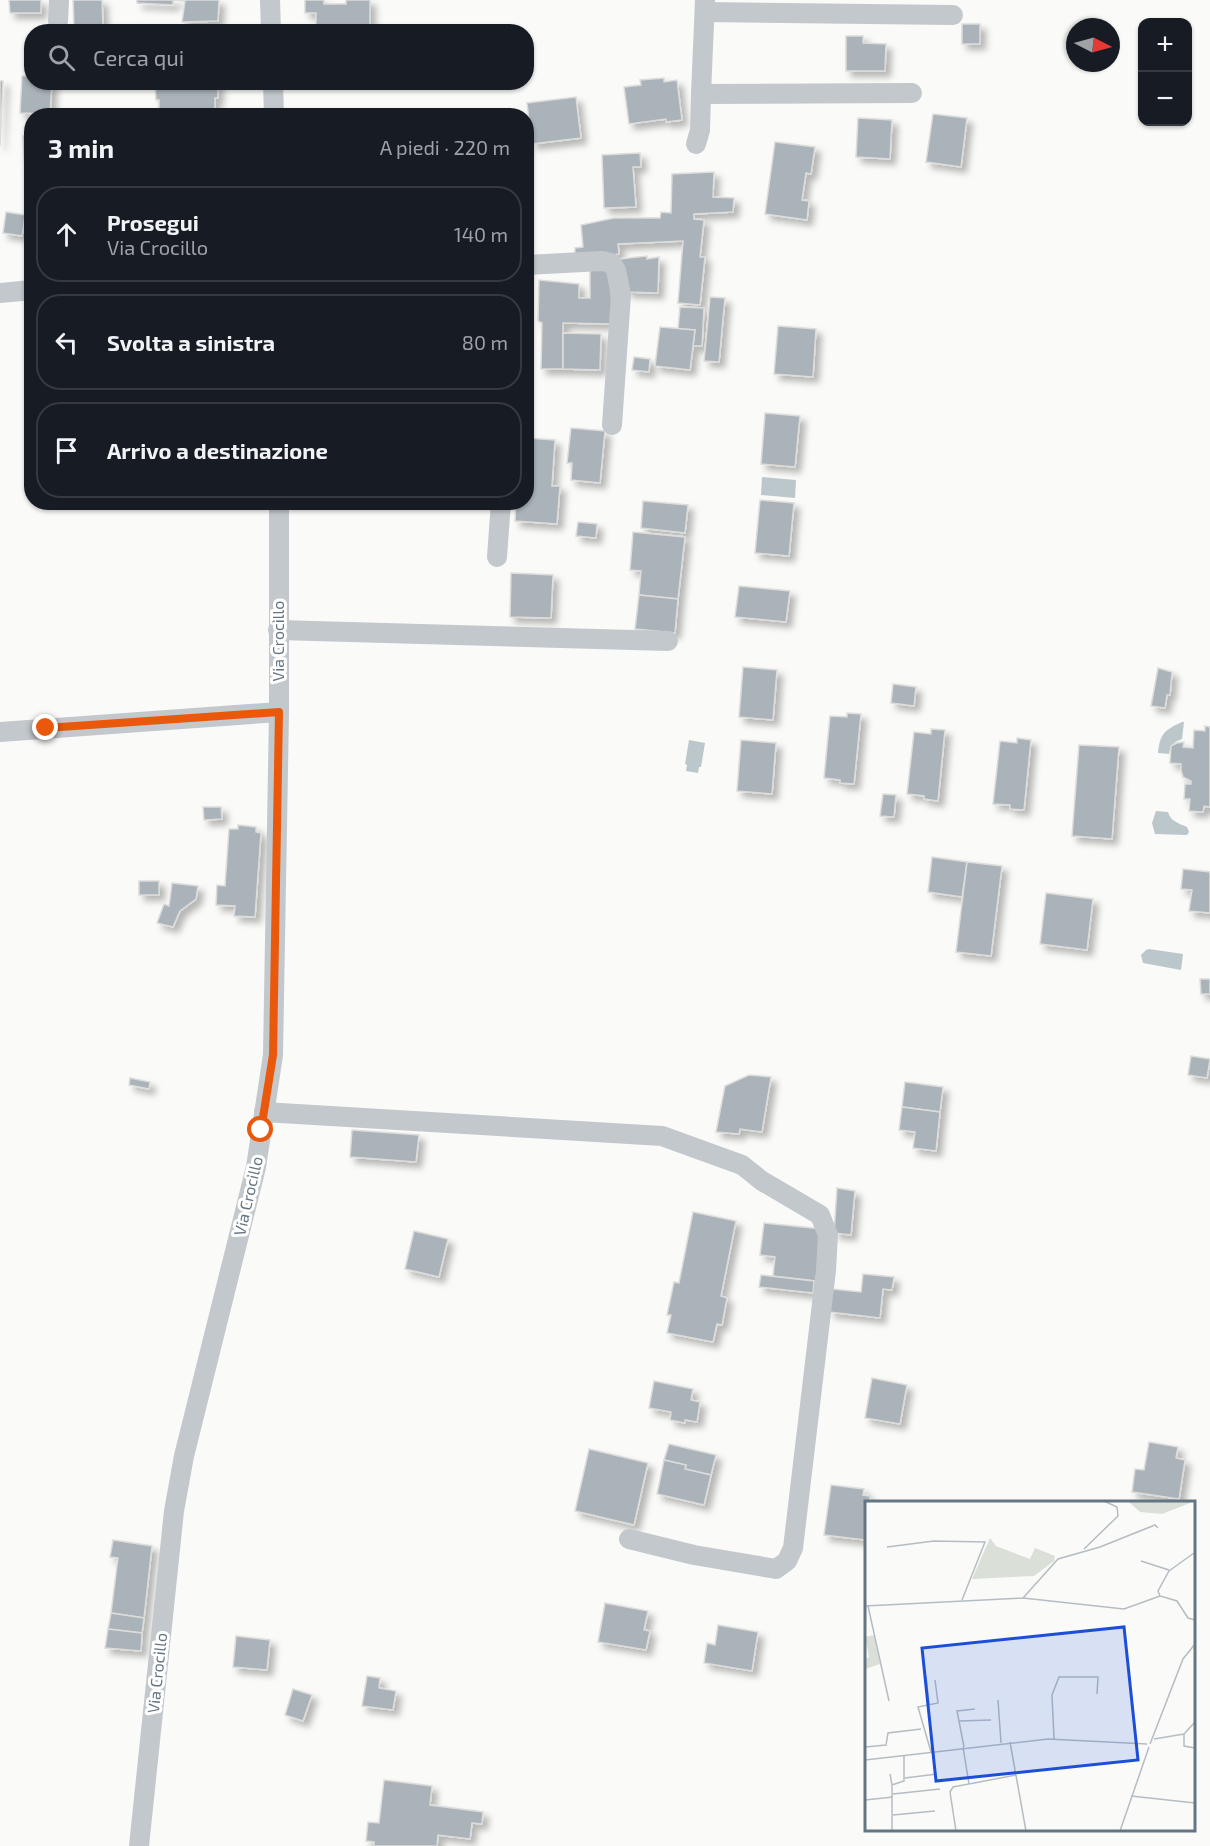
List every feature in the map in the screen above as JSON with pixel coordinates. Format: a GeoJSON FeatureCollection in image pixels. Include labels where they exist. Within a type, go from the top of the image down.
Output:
{"type":"FeatureCollection","features":[{"type":"Feature","properties":{"kind":"street"},"geometry":{"type":"LineString","coordinates":[[58,0],[58,21]]}},
{"type":"Feature","properties":{"kind":"street"},"geometry":{"type":"LineString","coordinates":[[270,0],[271,24]]}},
{"type":"Feature","properties":{"kind":"street"},"geometry":{"type":"LineString","coordinates":[[696,144],[699,130],[705,6],[953,15]]}},
{"type":"Feature","properties":{"kind":"street"},"geometry":{"type":"LineString","coordinates":[[273,90],[274,108]]}},
{"type":"Feature","properties":{"kind":"street"},"geometry":{"type":"LineString","coordinates":[[701,94],[912,93]]}},
{"type":"Feature","properties":{"kind":"street"},"geometry":{"type":"LineString","coordinates":[[534,265],[602,261],[611,263],[616,270],[621,295],[612,425]]}},
{"type":"Feature","properties":{"kind":"street"},"geometry":{"type":"LineString","coordinates":[[0,293],[24,291]]}},
{"type":"Feature","properties":{"kind":"street","name":"Via Crocillo"},"geometry":{"type":"LineString","coordinates":[[139,1846],[174,1511],[184,1456],[256,1167],[273,1055],[279,712],[279,510]]}},
{"type":"Feature","properties":{"kind":"street"},"geometry":{"type":"LineString","coordinates":[[497,557],[500,510]]}},
{"type":"Feature","properties":{"kind":"street"},"geometry":{"type":"LineString","coordinates":[[278,630],[668,641]]}},
{"type":"Feature","properties":{"kind":"street"},"geometry":{"type":"LineString","coordinates":[[0,732],[279,712]]}},
{"type":"Feature","properties":{"kind":"street"},"geometry":{"type":"LineString","coordinates":[[264,1112],[662,1136],[742,1165],[762,1181],[820,1215],[828,1235],[826,1270],[793,1548],[787,1561],[776,1569],[694,1555],[629,1539]]}},
{"type":"Feature","properties":{"kind":"shaded area"},"geometry":{"type":"Polygon","coordinates":[[[762,477],[796,480],[795,498],[761,495],[762,477]]]}},
{"type":"Feature","properties":{"kind":"shaded area"},"geometry":{"type":"Polygon","coordinates":[[[1184,722],[1182,739],[1173,744],[1169,754],[1158,753],[1164,733],[1184,722]]]}},
{"type":"Feature","properties":{"kind":"shaded area"},"geometry":{"type":"Polygon","coordinates":[[[689,740],[705,743],[698,773],[686,771],[689,740]]]}},
{"type":"Feature","properties":{"kind":"shaded area"},"geometry":{"type":"Polygon","coordinates":[[[1156,811],[1168,812],[1173,820],[1187,827],[1189,832],[1187,835],[1155,834],[1152,823],[1156,811]]]}},
{"type":"Feature","properties":{"kind":"shaded area"},"geometry":{"type":"Polygon","coordinates":[[[1149,949],[1183,954],[1181,970],[1143,963],[1141,955],[1149,949]]]}},
{"type":"Feature","properties":{"kind":"building"},"geometry":{"type":"Polygon","coordinates":[[[9,0],[41,0],[41,13],[10,13],[9,0]]]}},
{"type":"Feature","properties":{"kind":"building"},"geometry":{"type":"Polygon","coordinates":[[[73,0],[102,0],[103,24],[74,24],[73,0]]]}},
{"type":"Feature","properties":{"kind":"building"},"geometry":{"type":"Polygon","coordinates":[[[137,0],[173,0],[173,5],[137,3],[137,0]]]}},
{"type":"Feature","properties":{"kind":"building"},"geometry":{"type":"Polygon","coordinates":[[[173,0],[219,0],[218,21],[182,22],[185,1],[173,0]]]}},
{"type":"Feature","properties":{"kind":"building"},"geometry":{"type":"Polygon","coordinates":[[[305,0],[324,0],[324,4],[346,4],[346,0],[370,0],[370,24],[316,24],[316,13],[305,13],[305,0]]]}},
{"type":"Feature","properties":{"kind":"building"},"geometry":{"type":"Polygon","coordinates":[[[962,24],[980,24],[980,44],[962,44],[962,24]]]}},
{"type":"Feature","properties":{"kind":"building"},"geometry":{"type":"Polygon","coordinates":[[[846,36],[863,36],[863,43],[886,44],[885,71],[846,71],[846,36]]]}},
{"type":"Feature","properties":{"kind":"building"},"geometry":{"type":"Polygon","coordinates":[[[22,76],[24,76],[24,90],[52,90],[50,108],[24,108],[24,113],[20,113],[22,76]]]}},
{"type":"Feature","properties":{"kind":"building"},"geometry":{"type":"Polygon","coordinates":[[[664,78],[664,82],[677,80],[682,120],[666,122],[666,119],[629,124],[624,87],[641,85],[640,80],[664,78]]]}},
{"type":"Feature","properties":{"kind":"building"},"geometry":{"type":"Polygon","coordinates":[[[0,81],[3,81],[0,146],[0,81]]]}},
{"type":"Feature","properties":{"kind":"building"},"geometry":{"type":"Polygon","coordinates":[[[155,90],[218,90],[215,108],[159,108],[159,100],[156,100],[155,90]]]}},
{"type":"Feature","properties":{"kind":"building"},"geometry":{"type":"Polygon","coordinates":[[[576,97],[581,138],[534,144],[534,108],[528,108],[527,103],[576,97]]]}},
{"type":"Feature","properties":{"kind":"building"},"geometry":{"type":"Polygon","coordinates":[[[933,114],[967,118],[961,167],[926,162],[933,114]]]}},
{"type":"Feature","properties":{"kind":"building"},"geometry":{"type":"Polygon","coordinates":[[[858,118],[892,120],[890,159],[856,157],[858,118]]]}},
{"type":"Feature","properties":{"kind":"building"},"geometry":{"type":"Polygon","coordinates":[[[775,142],[815,147],[811,174],[806,173],[802,200],[809,201],[807,220],[765,214],[775,142]]]}},
{"type":"Feature","properties":{"kind":"building"},"geometry":{"type":"Polygon","coordinates":[[[640,153],[641,167],[633,167],[636,207],[604,208],[602,155],[640,153]]]}},
{"type":"Feature","properties":{"kind":"building"},"geometry":{"type":"Polygon","coordinates":[[[714,172],[713,197],[734,198],[733,212],[694,214],[694,219],[704,220],[700,257],[705,257],[700,305],[678,303],[683,241],[618,244],[619,254],[575,260],[575,248],[583,247],[581,225],[614,218],[660,218],[661,212],[671,213],[672,174],[714,172]]]}},
{"type":"Feature","properties":{"kind":"building"},"geometry":{"type":"Polygon","coordinates":[[[6,212],[24,215],[22,236],[3,233],[6,212]]]}},
{"type":"Feature","properties":{"kind":"building"},"geometry":{"type":"Polygon","coordinates":[[[647,256],[647,259],[659,257],[658,293],[628,292],[624,285],[620,259],[647,256]]]}},
{"type":"Feature","properties":{"kind":"building"},"geometry":{"type":"Polygon","coordinates":[[[590,268],[610,269],[613,324],[563,323],[563,369],[541,369],[542,323],[538,321],[539,280],[579,284],[579,298],[590,298],[590,268]]]}},
{"type":"Feature","properties":{"kind":"building"},"geometry":{"type":"Polygon","coordinates":[[[710,297],[725,298],[719,362],[704,361],[710,297]]]}},
{"type":"Feature","properties":{"kind":"building"},"geometry":{"type":"Polygon","coordinates":[[[680,307],[704,308],[702,346],[693,346],[695,330],[678,329],[680,307]]]}},
{"type":"Feature","properties":{"kind":"building"},"geometry":{"type":"Polygon","coordinates":[[[778,326],[816,329],[813,377],[774,374],[778,326]]]}},
{"type":"Feature","properties":{"kind":"building"},"geometry":{"type":"Polygon","coordinates":[[[660,327],[695,330],[690,370],[655,366],[660,327]]]}},
{"type":"Feature","properties":{"kind":"building"},"geometry":{"type":"Polygon","coordinates":[[[563,333],[601,334],[600,370],[563,369],[563,333]]]}},
{"type":"Feature","properties":{"kind":"building"},"geometry":{"type":"Polygon","coordinates":[[[634,357],[650,359],[649,372],[632,370],[634,357]]]}},
{"type":"Feature","properties":{"kind":"building"},"geometry":{"type":"Polygon","coordinates":[[[765,413],[800,416],[795,467],[761,464],[765,413]]]}},
{"type":"Feature","properties":{"kind":"building"},"geometry":{"type":"Polygon","coordinates":[[[571,428],[605,431],[600,483],[571,480],[572,463],[567,463],[571,428]]]}},
{"type":"Feature","properties":{"kind":"building"},"geometry":{"type":"Polygon","coordinates":[[[534,439],[555,440],[552,486],[560,486],[557,524],[515,521],[516,510],[534,510],[534,439]]]}},
{"type":"Feature","properties":{"kind":"building"},"geometry":{"type":"Polygon","coordinates":[[[760,500],[794,503],[789,556],[755,553],[760,500]]]}},
{"type":"Feature","properties":{"kind":"building"},"geometry":{"type":"Polygon","coordinates":[[[643,501],[688,505],[685,533],[641,528],[643,501]]]}},
{"type":"Feature","properties":{"kind":"building"},"geometry":{"type":"Polygon","coordinates":[[[578,522],[597,524],[596,538],[576,536],[578,522]]]}},
{"type":"Feature","properties":{"kind":"building"},"geometry":{"type":"Polygon","coordinates":[[[633,532],[685,537],[678,599],[639,595],[641,571],[630,570],[633,532]]]}},
{"type":"Feature","properties":{"kind":"building"},"geometry":{"type":"Polygon","coordinates":[[[511,573],[553,575],[551,618],[510,617],[511,573]]]}},
{"type":"Feature","properties":{"kind":"building"},"geometry":{"type":"Polygon","coordinates":[[[739,586],[790,591],[786,622],[735,617],[739,586]]]}},
{"type":"Feature","properties":{"kind":"building"},"geometry":{"type":"Polygon","coordinates":[[[639,595],[678,599],[675,633],[635,629],[639,595]]]}},
{"type":"Feature","properties":{"kind":"building"},"geometry":{"type":"Polygon","coordinates":[[[743,667],[777,670],[773,720],[739,717],[743,667]]]}},
{"type":"Feature","properties":{"kind":"building"},"geometry":{"type":"Polygon","coordinates":[[[1158,668],[1172,672],[1170,695],[1167,695],[1165,708],[1151,706],[1158,668]]]}},
{"type":"Feature","properties":{"kind":"building"},"geometry":{"type":"Polygon","coordinates":[[[893,684],[916,687],[914,706],[891,703],[893,684]]]}},
{"type":"Feature","properties":{"kind":"building"},"geometry":{"type":"Polygon","coordinates":[[[847,713],[861,714],[854,784],[824,778],[830,716],[847,717],[847,713]]]}},
{"type":"Feature","properties":{"kind":"building"},"geometry":{"type":"Polygon","coordinates":[[[1205,726],[1210,727],[1210,807],[1204,806],[1203,812],[1189,811],[1190,799],[1184,799],[1185,784],[1191,784],[1191,781],[1183,777],[1181,764],[1170,763],[1171,746],[1184,742],[1183,747],[1193,748],[1194,730],[1205,731],[1205,726]]]}},
{"type":"Feature","properties":{"kind":"building"},"geometry":{"type":"Polygon","coordinates":[[[931,729],[945,730],[938,801],[907,794],[914,732],[931,734],[931,729]]]}},
{"type":"Feature","properties":{"kind":"building"},"geometry":{"type":"Polygon","coordinates":[[[1017,738],[1031,740],[1024,810],[1010,809],[1010,805],[993,804],[1000,741],[1017,743],[1017,738]]]}},
{"type":"Feature","properties":{"kind":"building"},"geometry":{"type":"Polygon","coordinates":[[[741,740],[776,743],[772,794],[737,791],[741,740]]]}},
{"type":"Feature","properties":{"kind":"building"},"geometry":{"type":"Polygon","coordinates":[[[1079,745],[1119,747],[1112,839],[1072,836],[1079,745]]]}},
{"type":"Feature","properties":{"kind":"building"},"geometry":{"type":"Polygon","coordinates":[[[883,794],[896,795],[894,817],[880,816],[883,794]]]}},
{"type":"Feature","properties":{"kind":"building"},"geometry":{"type":"Polygon","coordinates":[[[203,807],[221,807],[222,819],[204,820],[203,807]]]}},
{"type":"Feature","properties":{"kind":"building"},"geometry":{"type":"Polygon","coordinates":[[[238,825],[256,827],[256,832],[261,833],[255,917],[234,916],[235,906],[216,905],[217,885],[225,886],[229,829],[238,829],[238,825]]]}},
{"type":"Feature","properties":{"kind":"building"},"geometry":{"type":"Polygon","coordinates":[[[932,857],[967,862],[962,897],[928,892],[932,857]]]}},
{"type":"Feature","properties":{"kind":"building"},"geometry":{"type":"Polygon","coordinates":[[[967,862],[1002,866],[991,956],[956,952],[967,862]]]}},
{"type":"Feature","properties":{"kind":"building"},"geometry":{"type":"Polygon","coordinates":[[[1183,869],[1210,872],[1210,913],[1189,911],[1192,890],[1181,889],[1183,869]]]}},
{"type":"Feature","properties":{"kind":"building"},"geometry":{"type":"Polygon","coordinates":[[[139,881],[159,881],[159,895],[139,895],[139,881]]]}},
{"type":"Feature","properties":{"kind":"building"},"geometry":{"type":"Polygon","coordinates":[[[172,883],[198,886],[196,899],[180,911],[173,927],[157,923],[164,904],[169,906],[172,883]]]}},
{"type":"Feature","properties":{"kind":"building"},"geometry":{"type":"Polygon","coordinates":[[[1046,893],[1093,899],[1087,950],[1040,944],[1046,893]]]}},
{"type":"Feature","properties":{"kind":"building"},"geometry":{"type":"Polygon","coordinates":[[[1200,979],[1210,979],[1210,994],[1201,994],[1200,979]]]}},
{"type":"Feature","properties":{"kind":"building"},"geometry":{"type":"Polygon","coordinates":[[[1191,1056],[1210,1059],[1207,1078],[1188,1075],[1191,1056]]]}},
{"type":"Feature","properties":{"kind":"building"},"geometry":{"type":"Polygon","coordinates":[[[749,1075],[771,1077],[762,1132],[740,1129],[739,1134],[716,1132],[725,1086],[749,1075]]]}},
{"type":"Feature","properties":{"kind":"building"},"geometry":{"type":"Polygon","coordinates":[[[130,1078],[150,1082],[149,1089],[129,1085],[130,1078]]]}},
{"type":"Feature","properties":{"kind":"building"},"geometry":{"type":"Polygon","coordinates":[[[905,1082],[943,1087],[940,1112],[902,1107],[905,1082]]]}},
{"type":"Feature","properties":{"kind":"building"},"geometry":{"type":"Polygon","coordinates":[[[902,1107],[940,1112],[936,1151],[913,1148],[915,1132],[899,1130],[902,1107]]]}},
{"type":"Feature","properties":{"kind":"building"},"geometry":{"type":"Polygon","coordinates":[[[352,1130],[419,1135],[416,1162],[350,1157],[352,1130]]]}},
{"type":"Feature","properties":{"kind":"building"},"geometry":{"type":"Polygon","coordinates":[[[837,1188],[855,1191],[851,1235],[834,1233],[837,1188]]]}},
{"type":"Feature","properties":{"kind":"building"},"geometry":{"type":"Polygon","coordinates":[[[693,1212],[736,1221],[721,1296],[727,1298],[722,1325],[717,1324],[713,1342],[667,1333],[671,1315],[667,1315],[674,1282],[679,1283],[693,1212]]]}},
{"type":"Feature","properties":{"kind":"building"},"geometry":{"type":"Polygon","coordinates":[[[764,1223],[822,1229],[816,1281],[773,1276],[775,1257],[760,1255],[764,1223]]]}},
{"type":"Feature","properties":{"kind":"building"},"geometry":{"type":"Polygon","coordinates":[[[414,1231],[448,1239],[439,1277],[405,1269],[414,1231]]]}},
{"type":"Feature","properties":{"kind":"building"},"geometry":{"type":"Polygon","coordinates":[[[863,1274],[894,1277],[892,1290],[883,1289],[880,1318],[829,1312],[832,1289],[861,1292],[863,1274]]]}},
{"type":"Feature","properties":{"kind":"building"},"geometry":{"type":"Polygon","coordinates":[[[761,1275],[814,1281],[813,1293],[759,1287],[761,1275]]]}},
{"type":"Feature","properties":{"kind":"building"},"geometry":{"type":"Polygon","coordinates":[[[872,1378],[907,1385],[900,1424],[865,1418],[872,1378]]]}},
{"type":"Feature","properties":{"kind":"building"},"geometry":{"type":"Polygon","coordinates":[[[654,1381],[693,1389],[691,1400],[700,1402],[697,1422],[685,1420],[685,1423],[670,1420],[671,1412],[649,1408],[654,1381]]]}},
{"type":"Feature","properties":{"kind":"building"},"geometry":{"type":"Polygon","coordinates":[[[1149,1442],[1178,1447],[1176,1458],[1185,1460],[1179,1499],[1132,1492],[1135,1469],[1144,1470],[1149,1442]]]}},
{"type":"Feature","properties":{"kind":"building"},"geometry":{"type":"Polygon","coordinates":[[[669,1444],[716,1455],[711,1475],[685,1469],[686,1465],[664,1460],[669,1444]]]}},
{"type":"Feature","properties":{"kind":"building"},"geometry":{"type":"Polygon","coordinates":[[[589,1449],[648,1463],[634,1525],[575,1511],[589,1449]]]}},
{"type":"Feature","properties":{"kind":"building"},"geometry":{"type":"Polygon","coordinates":[[[664,1460],[686,1465],[685,1469],[711,1475],[704,1505],[657,1494],[664,1460]]]}},
{"type":"Feature","properties":{"kind":"building"},"geometry":{"type":"Polygon","coordinates":[[[831,1485],[864,1489],[863,1495],[870,1496],[870,1501],[865,1501],[865,1540],[824,1535],[831,1485]]]}},
{"type":"Feature","properties":{"kind":"building"},"geometry":{"type":"Polygon","coordinates":[[[113,1540],[152,1546],[144,1618],[111,1613],[118,1558],[110,1557],[113,1540]]]}},
{"type":"Feature","properties":{"kind":"building"},"geometry":{"type":"Polygon","coordinates":[[[605,1603],[648,1611],[644,1630],[650,1631],[646,1650],[598,1642],[605,1603]]]}},
{"type":"Feature","properties":{"kind":"building"},"geometry":{"type":"Polygon","coordinates":[[[111,1613],[144,1618],[142,1633],[108,1629],[111,1613]]]}},
{"type":"Feature","properties":{"kind":"building"},"geometry":{"type":"Polygon","coordinates":[[[718,1625],[758,1632],[752,1671],[704,1663],[707,1643],[715,1645],[718,1625]]]}},
{"type":"Feature","properties":{"kind":"building"},"geometry":{"type":"Polygon","coordinates":[[[108,1629],[142,1633],[141,1651],[105,1648],[108,1629]]]}},
{"type":"Feature","properties":{"kind":"building"},"geometry":{"type":"Polygon","coordinates":[[[236,1636],[270,1640],[267,1670],[233,1667],[236,1636]]]}},
{"type":"Feature","properties":{"kind":"building"},"geometry":{"type":"Polygon","coordinates":[[[367,1676],[380,1678],[379,1688],[396,1691],[393,1710],[362,1706],[367,1676]]]}},
{"type":"Feature","properties":{"kind":"building"},"geometry":{"type":"Polygon","coordinates":[[[293,1689],[312,1695],[303,1721],[285,1715],[293,1689]]]}},
{"type":"Feature","properties":{"kind":"building"},"geometry":{"type":"Polygon","coordinates":[[[384,1780],[432,1786],[430,1805],[483,1812],[482,1824],[472,1823],[470,1839],[438,1835],[437,1846],[374,1846],[374,1842],[366,1841],[368,1822],[379,1823],[384,1780]]]}},
{"type":"Feature","properties":{"kind":"route"},"geometry":{"type":"LineString","coordinates":[[46,728],[279,712],[273,1055],[261,1130]]}}]}
